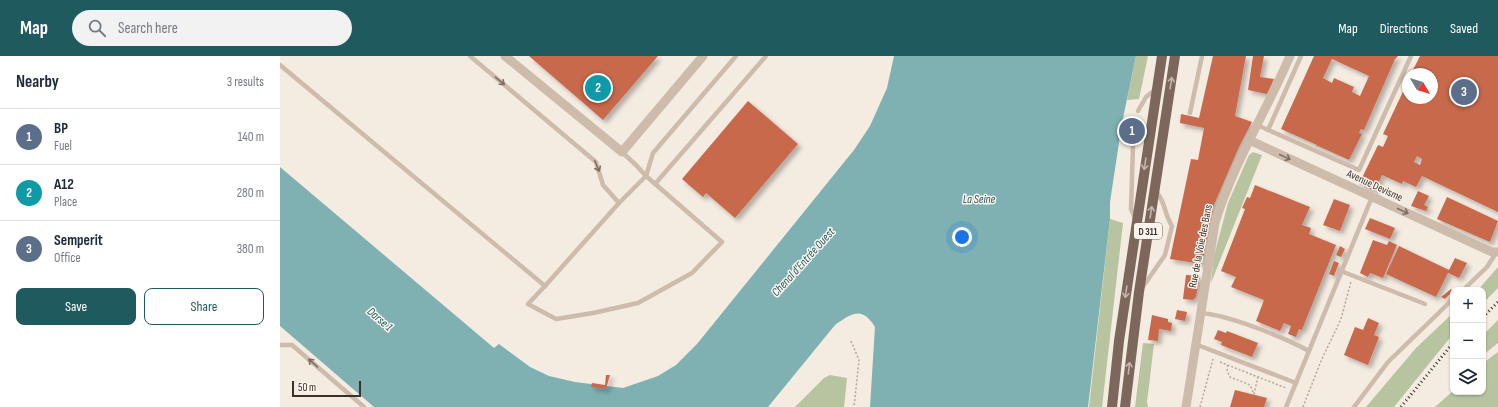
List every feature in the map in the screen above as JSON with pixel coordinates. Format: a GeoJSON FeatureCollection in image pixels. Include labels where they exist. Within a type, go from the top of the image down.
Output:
{"type":"FeatureCollection","features":[{"type":"Feature","properties":{"kind":"main road","name":"D 311"},"geometry":{"type":"LineString","coordinates":[[1112,407],[1119,341],[1136,220],[1162,56]]}},
{"type":"Feature","properties":{"kind":"main road","name":"D 311"},"geometry":{"type":"LineString","coordinates":[[1124,407],[1138,292],[1175,56]]}},
{"type":"Feature","properties":{"kind":"street"},"geometry":{"type":"LineString","coordinates":[[505,56],[622,152],[703,56]]}},
{"type":"Feature","properties":{"kind":"street","name":"Rue de la Voie des Bans"},"geometry":{"type":"LineString","coordinates":[[1186,407],[1215,223],[1235,168],[1290,56]]}},
{"type":"Feature","properties":{"kind":"street","name":"Avenue Devisme"},"geometry":{"type":"LineString","coordinates":[[1249,140],[1495,252]]}},
{"type":"Feature","properties":{"kind":"lane"},"geometry":{"type":"LineString","coordinates":[[470,56],[596,162],[603,185],[619,203]]}},
{"type":"Feature","properties":{"kind":"lane"},"geometry":{"type":"LineString","coordinates":[[622,152],[646,176],[722,242],[692,273],[638,303],[556,319],[528,304],[619,203],[646,176],[652,153],[736,56]]}},
{"type":"Feature","properties":{"kind":"lane"},"geometry":{"type":"LineString","coordinates":[[655,184],[766,56]]}},
{"type":"Feature","properties":{"kind":"lane"},"geometry":{"type":"LineString","coordinates":[[1190,113],[1202,56]]}},
{"type":"Feature","properties":{"kind":"lane"},"geometry":{"type":"LineString","coordinates":[[1268,130],[1301,56]]}},
{"type":"Feature","properties":{"kind":"lane"},"geometry":{"type":"LineString","coordinates":[[1257,125],[1359,170],[1411,56]]}},
{"type":"Feature","properties":{"kind":"lane"},"geometry":{"type":"LineString","coordinates":[[280,65],[545,286]]}},
{"type":"Feature","properties":{"kind":"lane"},"geometry":{"type":"LineString","coordinates":[[1138,111],[1146,97],[1157,88]]}},
{"type":"Feature","properties":{"kind":"lane"},"geometry":{"type":"LineString","coordinates":[[1133,145],[1131,209],[1136,220]]}},
{"type":"Feature","properties":{"kind":"lane"},"geometry":{"type":"LineString","coordinates":[[1138,292],[1165,255],[1172,226],[1168,219],[1164,202],[1154,190]]}},
{"type":"Feature","properties":{"kind":"lane"},"geometry":{"type":"LineString","coordinates":[[1286,407],[1372,197]]}},
{"type":"Feature","properties":{"kind":"lane"},"geometry":{"type":"LineString","coordinates":[[1466,287],[1487,266],[1495,252]]}},
{"type":"Feature","properties":{"kind":"lane"},"geometry":{"type":"LineString","coordinates":[[1341,272],[1425,304]]}},
{"type":"Feature","properties":{"kind":"lane"},"geometry":{"type":"LineString","coordinates":[[1354,407],[1388,362],[1450,302]]}},
{"type":"Feature","properties":{"kind":"lane"},"geometry":{"type":"LineString","coordinates":[[1200,313],[1221,317],[1254,328],[1309,351]]}},
{"type":"Feature","properties":{"kind":"lane"},"geometry":{"type":"LineString","coordinates":[[1195,344],[1296,383]]}},
{"type":"Feature","properties":{"kind":"lane"},"geometry":{"type":"LineString","coordinates":[[280,345],[292,345],[364,407]]}},
{"type":"Feature","properties":{"kind":"path"},"geometry":{"type":"LineString","coordinates":[[1303,407],[1321,361],[1341,319],[1351,282],[1350,275]]}},
{"type":"Feature","properties":{"kind":"path"},"geometry":{"type":"LineString","coordinates":[[851,341],[859,360],[854,407]]}},
{"type":"Feature","properties":{"kind":"path"},"geometry":{"type":"LineString","coordinates":[[1200,407],[1213,359],[1293,391]]}},
{"type":"Feature","properties":{"kind":"path"},"geometry":{"type":"LineString","coordinates":[[1228,365],[1227,371],[1230,377],[1250,385],[1254,394],[1258,377]]}},
{"type":"Feature","properties":{"kind":"green space"},"geometry":{"type":"Polygon","coordinates":[[[1136,56],[1148,56],[1139,99],[1127,100],[1136,56]]]}},
{"type":"Feature","properties":{"kind":"green space"},"geometry":{"type":"Polygon","coordinates":[[[1253,152],[1262,155],[1211,283],[1214,256],[1228,203],[1249,155],[1253,152]]]}},
{"type":"Feature","properties":{"kind":"green space"},"geometry":{"type":"Polygon","coordinates":[[[1110,219],[1123,223],[1102,407],[1089,407],[1110,219]]]}},
{"type":"Feature","properties":{"kind":"green space"},"geometry":{"type":"Polygon","coordinates":[[[1498,267],[1498,288],[1486,300],[1486,287],[1481,287],[1498,267]]]}},
{"type":"Feature","properties":{"kind":"green space"},"geometry":{"type":"Polygon","coordinates":[[[1450,316],[1450,338],[1394,407],[1366,407],[1416,348],[1450,316]]]}},
{"type":"Feature","properties":{"kind":"green space"},"geometry":{"type":"Polygon","coordinates":[[[1498,320],[1498,343],[1486,353],[1486,332],[1498,320]]]}},
{"type":"Feature","properties":{"kind":"green space"},"geometry":{"type":"Polygon","coordinates":[[[1143,343],[1154,344],[1147,402],[1148,407],[1135,407],[1143,343]]]}},
{"type":"Feature","properties":{"kind":"green space"},"geometry":{"type":"Polygon","coordinates":[[[1498,352],[1498,407],[1435,407],[1450,394],[1450,395],[1486,395],[1486,361],[1498,352]]]}},
{"type":"Feature","properties":{"kind":"green space"},"geometry":{"type":"Polygon","coordinates":[[[830,375],[847,378],[844,407],[795,407],[824,378],[830,375]]]}},
{"type":"Feature","properties":{"kind":"water","name":"La Seine"},"geometry":{"type":"Polygon","coordinates":[[[894,56],[1136,56],[1122,123],[1110,202],[1110,219],[1088,407],[870,407],[875,327],[866,316],[856,314],[847,317],[835,325],[768,407],[374,407],[280,326],[280,167],[494,348],[499,344],[530,367],[549,376],[575,382],[623,388],[658,376],[676,365],[697,344],[854,150],[870,126],[887,88],[894,56]]]}},
{"type":"Feature","properties":{"kind":"building"},"geometry":{"type":"Polygon","coordinates":[[[529,56],[658,56],[603,120],[529,56]]]}},
{"type":"Feature","properties":{"kind":"building"},"geometry":{"type":"Polygon","coordinates":[[[1213,56],[1246,56],[1235,116],[1252,122],[1239,147],[1214,205],[1202,264],[1170,259],[1191,159],[1198,160],[1204,128],[1180,123],[1181,114],[1199,118],[1213,56]]]}},
{"type":"Feature","properties":{"kind":"building"},"geometry":{"type":"Polygon","coordinates":[[[1253,56],[1264,56],[1260,77],[1274,79],[1267,94],[1248,90],[1253,56]]]}},
{"type":"Feature","properties":{"kind":"building"},"geometry":{"type":"Polygon","coordinates":[[[1314,56],[1398,56],[1395,59],[1364,130],[1361,129],[1359,133],[1362,134],[1349,160],[1318,146],[1316,147],[1317,145],[1281,129],[1314,56]],[[1332,59],[1323,78],[1332,83],[1334,78],[1354,87],[1352,92],[1360,96],[1369,76],[1332,59]]]}},
{"type":"Feature","properties":{"kind":"building"},"geometry":{"type":"Polygon","coordinates":[[[1420,56],[1498,56],[1498,212],[1422,176],[1416,187],[1403,181],[1402,184],[1382,175],[1375,191],[1359,184],[1378,145],[1383,147],[1388,136],[1383,134],[1402,94],[1402,104],[1438,104],[1438,68],[1414,68],[1420,56]],[[1417,156],[1414,162],[1420,165],[1422,159],[1417,156]]]}},
{"type":"Feature","properties":{"kind":"building"},"geometry":{"type":"Polygon","coordinates":[[[748,101],[798,144],[735,218],[706,193],[703,197],[682,179],[748,101]]]}},
{"type":"Feature","properties":{"kind":"building"},"geometry":{"type":"Polygon","coordinates":[[[1255,185],[1310,207],[1302,225],[1311,228],[1309,234],[1336,245],[1302,330],[1299,329],[1296,337],[1288,334],[1291,326],[1284,323],[1280,331],[1256,321],[1264,300],[1231,287],[1236,277],[1221,271],[1245,209],[1242,208],[1247,197],[1250,198],[1255,185]]]}},
{"type":"Feature","properties":{"kind":"building"},"geometry":{"type":"Polygon","coordinates":[[[1418,191],[1429,196],[1424,205],[1428,207],[1426,211],[1411,206],[1418,191]]]}},
{"type":"Feature","properties":{"kind":"building"},"geometry":{"type":"Polygon","coordinates":[[[1447,197],[1498,221],[1490,242],[1437,219],[1447,197]]]}},
{"type":"Feature","properties":{"kind":"building"},"geometry":{"type":"Polygon","coordinates":[[[1334,199],[1350,205],[1340,231],[1323,225],[1334,199]]]}},
{"type":"Feature","properties":{"kind":"building"},"geometry":{"type":"Polygon","coordinates":[[[1370,218],[1395,228],[1390,239],[1365,229],[1370,218]]]}},
{"type":"Feature","properties":{"kind":"building"},"geometry":{"type":"Polygon","coordinates":[[[1373,240],[1387,245],[1389,241],[1397,245],[1383,278],[1370,273],[1368,277],[1360,273],[1373,240]]]}},
{"type":"Feature","properties":{"kind":"building"},"geometry":{"type":"Polygon","coordinates":[[[1340,246],[1345,249],[1341,257],[1336,255],[1340,246]]]}},
{"type":"Feature","properties":{"kind":"building"},"geometry":{"type":"Polygon","coordinates":[[[1399,246],[1449,270],[1455,258],[1467,263],[1459,278],[1448,273],[1436,297],[1386,274],[1399,246]]]}},
{"type":"Feature","properties":{"kind":"building"},"geometry":{"type":"Polygon","coordinates":[[[1334,261],[1339,263],[1334,276],[1329,274],[1334,261]]]}},
{"type":"Feature","properties":{"kind":"building"},"geometry":{"type":"Polygon","coordinates":[[[1186,275],[1200,276],[1196,297],[1193,300],[1183,299],[1186,275]]]}},
{"type":"Feature","properties":{"kind":"building"},"geometry":{"type":"Polygon","coordinates":[[[1450,290],[1450,294],[1445,299],[1441,297],[1450,290]]]}},
{"type":"Feature","properties":{"kind":"building"},"geometry":{"type":"Polygon","coordinates":[[[1177,310],[1187,312],[1185,321],[1175,319],[1177,310]]]}},
{"type":"Feature","properties":{"kind":"building"},"geometry":{"type":"Polygon","coordinates":[[[1152,315],[1168,319],[1168,322],[1172,323],[1171,331],[1159,329],[1158,341],[1148,340],[1152,315]]]}},
{"type":"Feature","properties":{"kind":"building"},"geometry":{"type":"Polygon","coordinates":[[[1368,318],[1379,323],[1374,335],[1379,337],[1368,365],[1344,355],[1355,327],[1363,330],[1368,318]]]}},
{"type":"Feature","properties":{"kind":"building"},"geometry":{"type":"Polygon","coordinates":[[[1218,330],[1226,333],[1227,331],[1258,343],[1252,357],[1221,345],[1222,342],[1214,339],[1218,330]]]}},
{"type":"Feature","properties":{"kind":"building"},"geometry":{"type":"Polygon","coordinates":[[[606,375],[610,375],[606,389],[591,387],[592,383],[605,385],[606,375]]]}},
{"type":"Feature","properties":{"kind":"building"},"geometry":{"type":"Polygon","coordinates":[[[1235,390],[1267,398],[1264,407],[1230,407],[1235,390]]]}},
{"type":"Feature","properties":{"kind":"railway"},"geometry":{"type":"LineString","coordinates":[[1486,314],[1498,302]]}},
{"type":"Feature","properties":{"kind":"railway"},"geometry":{"type":"LineString","coordinates":[[1401,407],[1450,347]]}},
{"type":"Feature","properties":{"kind":"place","name":"A12"},"geometry":{"type":"Point","coordinates":[598,88]}},
{"type":"Feature","properties":{"kind":"place","name":"Semperit"},"geometry":{"type":"Point","coordinates":[1464,92]}},
{"type":"Feature","properties":{"kind":"place","name":"BP"},"geometry":{"type":"Point","coordinates":[1132,131]}},
{"type":"Feature","properties":{"kind":"water label","name":"Chenal d'Entrée Ouest"},"geometry":{"type":"Point","coordinates":[803,262]}},
{"type":"Feature","properties":{"kind":"water label","name":"Darse 1"},"geometry":{"type":"Point","coordinates":[380,319]}}]}
